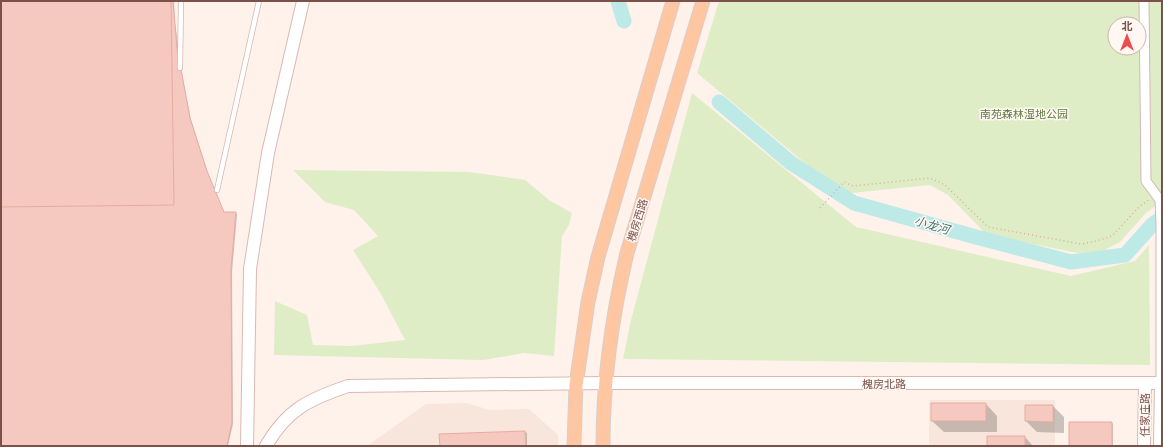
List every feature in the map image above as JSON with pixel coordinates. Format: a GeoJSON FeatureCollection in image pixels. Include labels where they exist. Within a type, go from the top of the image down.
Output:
{"type":"FeatureCollection","features":[{"type":"Feature","properties":{"kind":"main road"},"geometry":{"type":"LineString","coordinates":[[574,446],[576,385],[588,302],[598,257],[673,1]]}},
{"type":"Feature","properties":{"kind":"main road","name":"槐房西路"},"geometry":{"type":"LineString","coordinates":[[603,446],[605,383],[619,287],[627,253],[703,1]]}},
{"type":"Feature","properties":{"kind":"street"},"geometry":{"type":"LineString","coordinates":[[246,446],[250,269],[268,153],[303,1]]}},
{"type":"Feature","properties":{"kind":"street"},"geometry":{"type":"LineString","coordinates":[[1144,1],[1146,181],[1158,197],[1161,224],[1161,383]]}},
{"type":"Feature","properties":{"kind":"street","name":"槐房北路"},"geometry":{"type":"LineString","coordinates":[[266,446],[271,437],[291,413],[318,396],[348,386],[576,385],[605,383],[1161,383]]}},
{"type":"Feature","properties":{"kind":"street","name":"任家庄路"},"geometry":{"type":"LineString","coordinates":[[1144,446],[1145,383]]}},
{"type":"Feature","properties":{"kind":"street","name":"任家庄路"},"geometry":{"type":"LineString","coordinates":[[1160,446],[1161,383]]}},
{"type":"Feature","properties":{"kind":"lane"},"geometry":{"type":"LineString","coordinates":[[180,68],[181,1]]}},
{"type":"Feature","properties":{"kind":"lane"},"geometry":{"type":"LineString","coordinates":[[217,190],[259,1]]}},
{"type":"Feature","properties":{"kind":"path"},"geometry":{"type":"LineString","coordinates":[[820,208],[844,182],[853,186],[930,178],[945,185],[988,227],[1081,244],[1112,236],[1140,206],[1158,197]]}},
{"type":"Feature","properties":{"kind":"shaded area"},"geometry":{"type":"Polygon","coordinates":[[[929,400],[1055,400],[1055,446],[929,446],[929,400]]]}},
{"type":"Feature","properties":{"kind":"shaded area"},"geometry":{"type":"Polygon","coordinates":[[[467,403],[489,410],[529,409],[558,435],[558,446],[367,446],[426,404],[467,403]]]}},
{"type":"Feature","properties":{"kind":"green space","name":"南苑森林湿地公园"},"geometry":{"type":"Polygon","coordinates":[[[719,1],[1162,1],[1162,201],[1146,213],[1120,242],[1101,252],[1078,253],[987,235],[948,195],[930,185],[852,193],[829,183],[697,73],[719,1]]]}},
{"type":"Feature","properties":{"kind":"green space"},"geometry":{"type":"Polygon","coordinates":[[[692,93],[856,227],[1071,276],[1135,261],[1149,245],[1150,365],[623,359],[631,320],[692,93]]]}},
{"type":"Feature","properties":{"kind":"green space"},"geometry":{"type":"Polygon","coordinates":[[[293,170],[469,172],[525,180],[549,200],[572,213],[569,225],[562,236],[554,356],[524,353],[483,360],[274,355],[275,301],[307,315],[313,345],[351,346],[405,340],[381,294],[353,250],[378,236],[354,210],[325,202],[293,170]]]}},
{"type":"Feature","properties":{"kind":"building"},"geometry":{"type":"Polygon","coordinates":[[[1,1],[171,1],[174,205],[1,207],[1,1]]]}},
{"type":"Feature","properties":{"kind":"building"},"geometry":{"type":"Polygon","coordinates":[[[1,1],[173,1],[177,48],[190,118],[207,171],[224,212],[236,212],[231,269],[232,422],[227,446],[1,446],[1,1]]]}},
{"type":"Feature","properties":{"kind":"building"},"geometry":{"type":"Polygon","coordinates":[[[931,403],[986,403],[986,421],[931,421],[931,403]]]}},
{"type":"Feature","properties":{"kind":"building"},"geometry":{"type":"Polygon","coordinates":[[[1025,405],[1053,405],[1053,422],[1025,421],[1025,405]]]}},
{"type":"Feature","properties":{"kind":"building"},"geometry":{"type":"Polygon","coordinates":[[[1069,422],[1112,422],[1112,446],[1069,446],[1069,422]]]}},
{"type":"Feature","properties":{"kind":"building"},"geometry":{"type":"Polygon","coordinates":[[[525,431],[526,446],[440,446],[439,434],[525,431]]]}},
{"type":"Feature","properties":{"kind":"building"},"geometry":{"type":"Polygon","coordinates":[[[987,436],[1025,436],[1025,446],[987,446],[987,436]]]}},
{"type":"Feature","properties":{"kind":"waterway","name":"小龙河"},"geometry":{"type":"LineString","coordinates":[[618,1],[624,21]]}},
{"type":"Feature","properties":{"kind":"waterway","name":"小龙河"},"geometry":{"type":"LineString","coordinates":[[719,102],[791,163],[854,203],[1071,262],[1125,255],[1152,225],[1162,218]]}}]}
